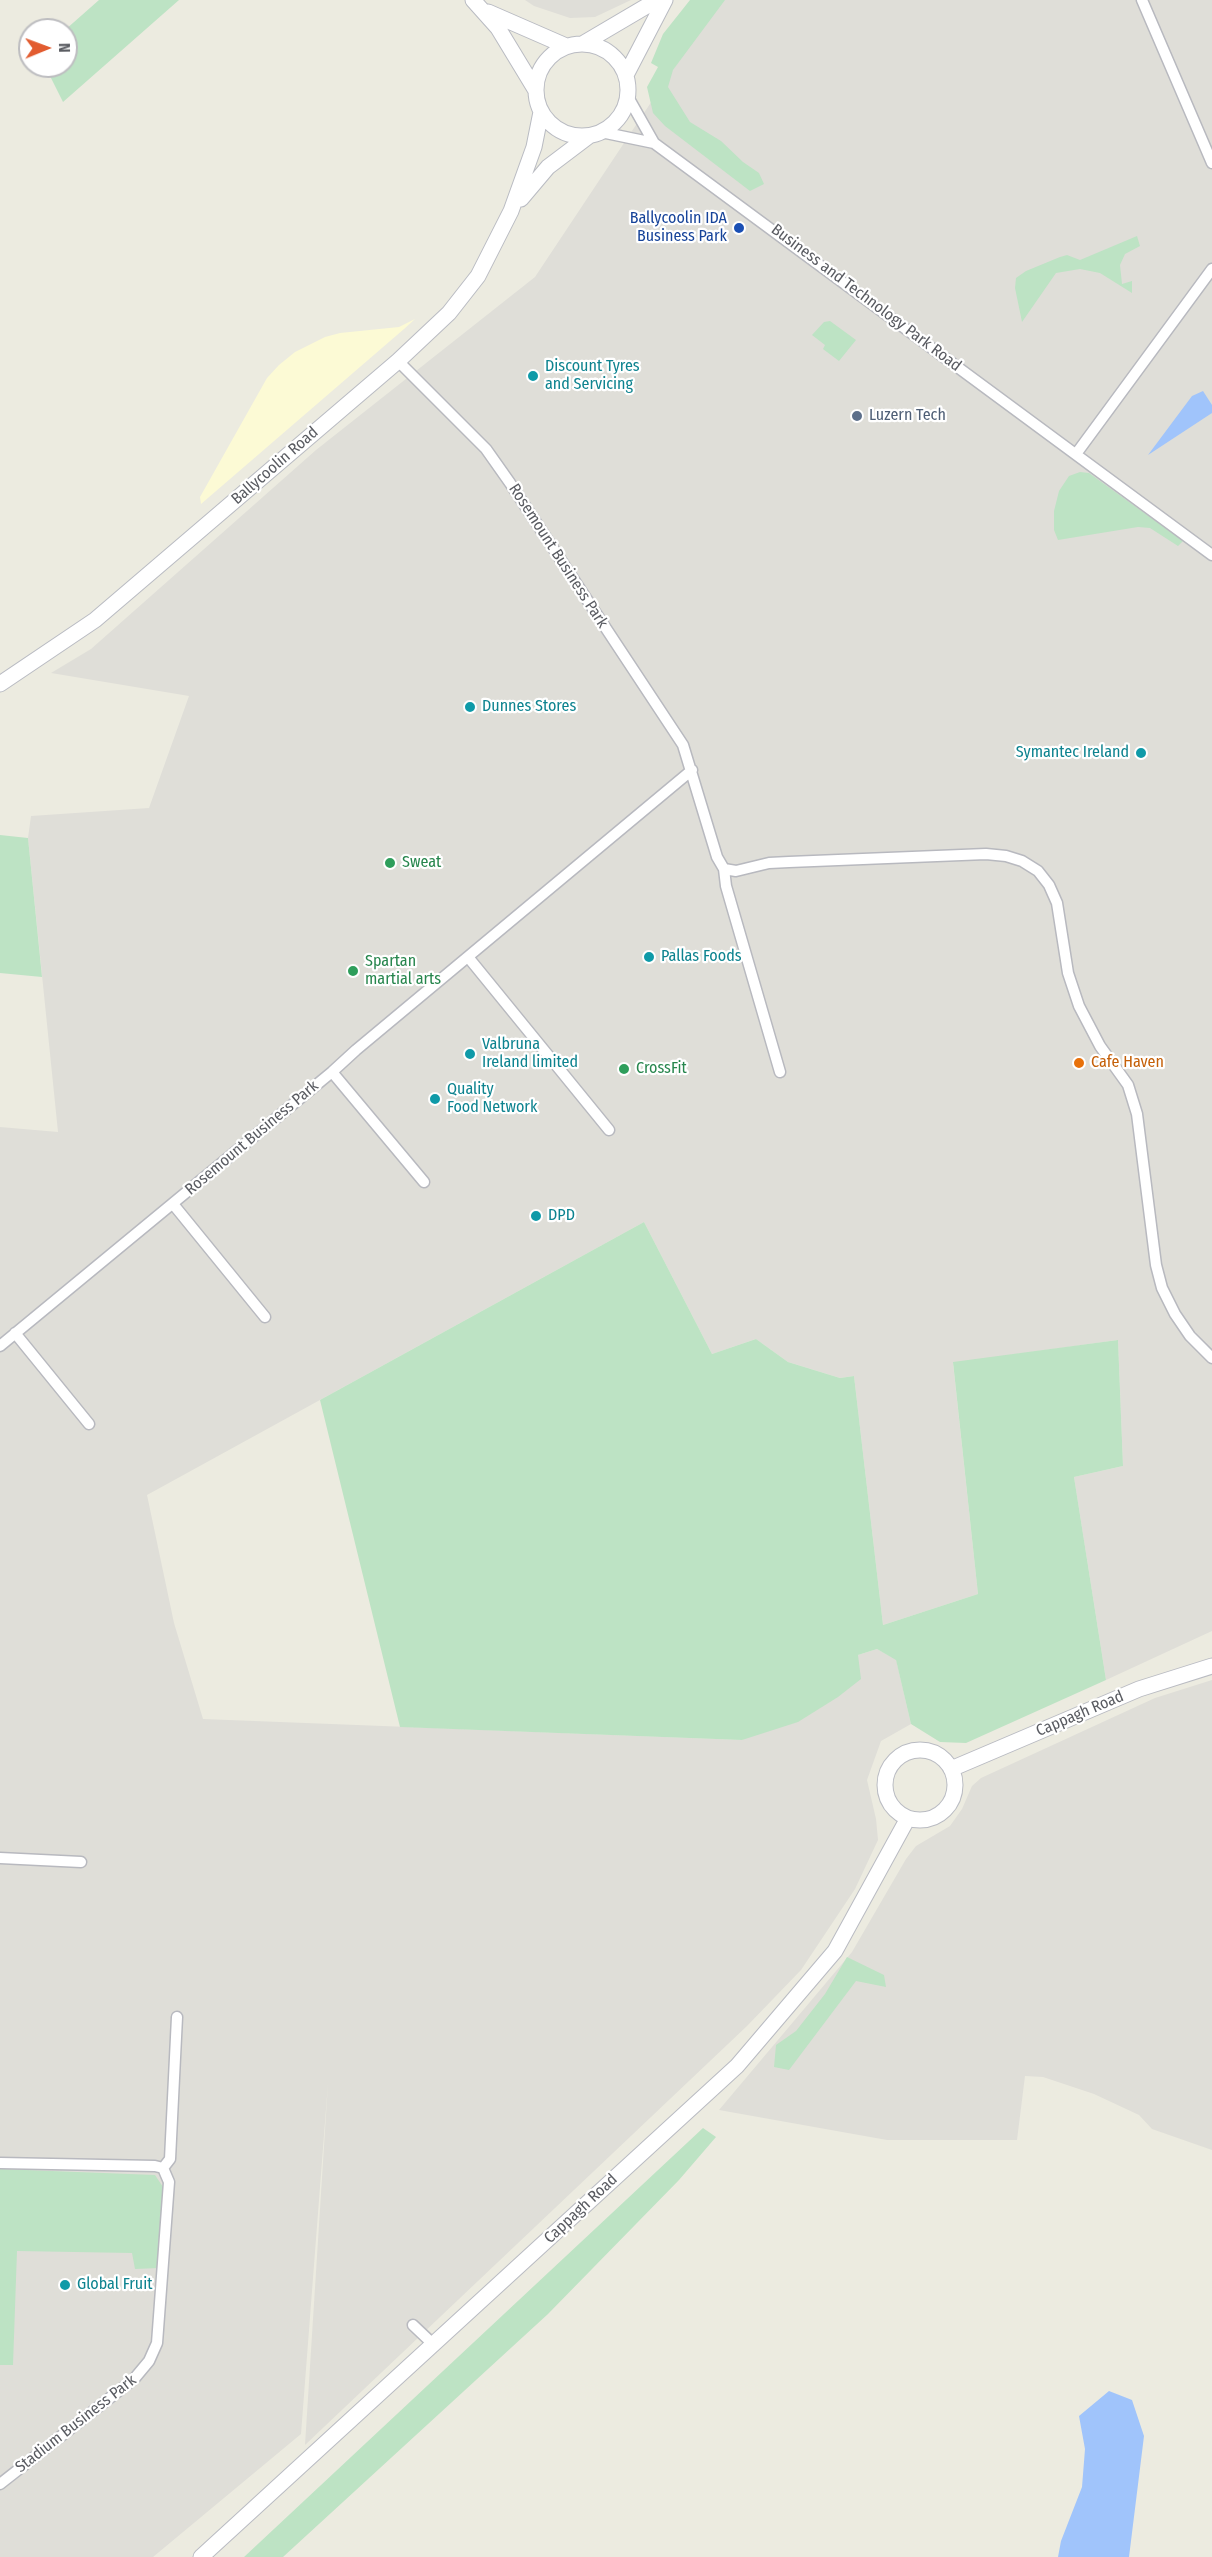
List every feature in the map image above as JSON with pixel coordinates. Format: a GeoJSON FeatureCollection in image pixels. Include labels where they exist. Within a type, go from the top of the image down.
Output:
{"type":"FeatureCollection","features":[{"type":"Feature","properties":{"kind":"street"},"geometry":{"type":"LineString","coordinates":[[473,0],[485,11],[511,47],[536,88],[541,112],[556,129],[570,135],[595,134],[619,117],[628,97],[626,75],[619,62],[610,53],[597,46],[584,43]]}},
{"type":"Feature","properties":{"kind":"street"},"geometry":{"type":"LineString","coordinates":[[536,88],[538,74],[553,53],[566,46],[584,43],[657,0]]}},
{"type":"Feature","properties":{"kind":"street"},"geometry":{"type":"LineString","coordinates":[[626,75],[665,0]]}},
{"type":"Feature","properties":{"kind":"street"},"geometry":{"type":"LineString","coordinates":[[1142,0],[1212,163]]}},
{"type":"Feature","properties":{"kind":"street"},"geometry":{"type":"LineString","coordinates":[[485,11],[566,46]]}},
{"type":"Feature","properties":{"kind":"street","name":"Business and Technology Park Road"},"geometry":{"type":"LineString","coordinates":[[628,97],[654,143],[1212,555]]}},
{"type":"Feature","properties":{"kind":"street","name":"Ballycoolin Road"},"geometry":{"type":"LineString","coordinates":[[512,211],[534,147],[541,112]]}},
{"type":"Feature","properties":{"kind":"street","name":"Business and Technology Park Road"},"geometry":{"type":"LineString","coordinates":[[595,134],[654,143]]}},
{"type":"Feature","properties":{"kind":"street","name":"Ballycoolin Road"},"geometry":{"type":"LineString","coordinates":[[0,684],[95,620],[398,361],[449,313],[465,294],[512,211],[533,183],[548,167],[595,134]]}},
{"type":"Feature","properties":{"kind":"street"},"geometry":{"type":"LineString","coordinates":[[1076,454],[1212,269]]}},
{"type":"Feature","properties":{"kind":"street","name":"Rosemount Business Park"},"geometry":{"type":"LineString","coordinates":[[398,361],[486,449],[683,745],[717,857],[724,869],[726,886],[780,1072]]}},
{"type":"Feature","properties":{"kind":"street","name":"Rosemount Business Park"},"geometry":{"type":"LineString","coordinates":[[0,1346],[332,1072],[692,770]]}},
{"type":"Feature","properties":{"kind":"street"},"geometry":{"type":"LineString","coordinates":[[724,869],[736,871],[769,863],[986,854],[1014,858],[1038,871],[1049,885],[1057,903],[1068,973],[1080,1006],[1100,1046],[1128,1085],[1137,1114],[1156,1265],[1162,1288],[1175,1314],[1190,1336],[1212,1358]]}},
{"type":"Feature","properties":{"kind":"street"},"geometry":{"type":"LineString","coordinates":[[468,957],[609,1130]]}},
{"type":"Feature","properties":{"kind":"street","name":"Rosemount Business Park"},"geometry":{"type":"LineString","coordinates":[[332,1072],[424,1182]]}},
{"type":"Feature","properties":{"kind":"street","name":"Rosemount Business Park"},"geometry":{"type":"LineString","coordinates":[[173,1204],[265,1317]]}},
{"type":"Feature","properties":{"kind":"street"},"geometry":{"type":"LineString","coordinates":[[15,1333],[88,1424]]}},
{"type":"Feature","properties":{"kind":"street","name":"Cappagh Road"},"geometry":{"type":"LineString","coordinates":[[951,1769],[1139,1689],[1212,1666]]}},
{"type":"Feature","properties":{"kind":"street"},"geometry":{"type":"LineString","coordinates":[[917,1750],[938,1755],[951,1769],[954,1791],[949,1803],[940,1813],[931,1818],[921,1820],[908,1818],[895,1810],[888,1800],[885,1788],[890,1766],[906,1753],[917,1750]]}},
{"type":"Feature","properties":{"kind":"street","name":"Cappagh Road"},"geometry":{"type":"LineString","coordinates":[[201,2557],[737,2066],[835,1951],[908,1818]]}},
{"type":"Feature","properties":{"kind":"street"},"geometry":{"type":"LineString","coordinates":[[0,1858],[81,1862]]}},
{"type":"Feature","properties":{"kind":"street"},"geometry":{"type":"LineString","coordinates":[[0,2163],[163,2168],[170,2159],[177,2018]]}},
{"type":"Feature","properties":{"kind":"street","name":"Stadium Business Park"},"geometry":{"type":"LineString","coordinates":[[0,2484],[134,2379],[144,2369],[153,2353],[157,2343],[164,2276],[169,2182],[163,2168]]}},
{"type":"Feature","properties":{"kind":"street"},"geometry":{"type":"LineString","coordinates":[[413,2325],[434,2344]]}},
{"type":"Feature","properties":{"kind":"shaded area"},"geometry":{"type":"Polygon","coordinates":[[[525,0],[631,0],[595,17],[570,18],[534,6],[525,0]]]}},
{"type":"Feature","properties":{"kind":"shaded area"},"geometry":{"type":"Polygon","coordinates":[[[719,0],[1212,0],[1212,1631],[1106,1680],[1074,1477],[1123,1466],[1118,1340],[953,1363],[978,1594],[883,1625],[854,1376],[840,1378],[788,1362],[756,1339],[712,1354],[644,1222],[147,1495],[174,1623],[203,1719],[742,1740],[858,1655],[877,1649],[896,1659],[911,1724],[881,1741],[867,1780],[876,1819],[878,1840],[855,1889],[801,1970],[747,2026],[305,2445],[328,2083],[301,2434],[153,2557],[0,2557],[0,1127],[58,1132],[28,838],[31,816],[149,808],[189,696],[51,673],[91,649],[316,450],[535,277],[719,0]]]}},
{"type":"Feature","properties":{"kind":"shaded area"},"geometry":{"type":"Polygon","coordinates":[[[415,319],[201,504],[200,497],[267,378],[279,365],[295,352],[325,337],[340,333],[399,327],[415,319]]]}},
{"type":"Feature","properties":{"kind":"shaded area"},"geometry":{"type":"Polygon","coordinates":[[[1212,1680],[1212,2150],[1152,2129],[1139,2115],[1094,2094],[1043,2077],[1025,2076],[1017,2140],[887,2140],[719,2110],[852,1952],[906,1859],[916,1846],[950,1826],[962,1809],[972,1786],[981,1778],[1155,1698],[1212,1680]]]}},
{"type":"Feature","properties":{"kind":"green space"},"geometry":{"type":"Polygon","coordinates":[[[99,0],[179,0],[63,102],[51,78],[78,78],[78,19],[99,0]]]}},
{"type":"Feature","properties":{"kind":"green space"},"geometry":{"type":"Polygon","coordinates":[[[690,0],[725,0],[673,70],[668,87],[690,122],[721,141],[743,162],[759,173],[764,184],[750,191],[665,126],[653,113],[647,87],[658,67],[651,63],[663,34],[690,0]]]}},
{"type":"Feature","properties":{"kind":"green space"},"geometry":{"type":"Polygon","coordinates":[[[1137,236],[1140,246],[1125,254],[1120,265],[1122,284],[1132,281],[1132,293],[1100,273],[1080,269],[1056,273],[1022,322],[1015,288],[1016,278],[1026,271],[1060,257],[1067,255],[1080,260],[1137,236]]]}},
{"type":"Feature","properties":{"kind":"green space"},"geometry":{"type":"Polygon","coordinates":[[[830,321],[856,340],[839,361],[823,349],[825,345],[812,335],[824,322],[830,321]]]}},
{"type":"Feature","properties":{"kind":"green space"},"geometry":{"type":"Polygon","coordinates":[[[1080,472],[1089,473],[1183,541],[1178,546],[1150,528],[1138,527],[1058,540],[1054,530],[1054,511],[1059,491],[1069,476],[1080,472]]]}},
{"type":"Feature","properties":{"kind":"green space"},"geometry":{"type":"Polygon","coordinates":[[[0,835],[28,838],[42,977],[0,973],[0,835]]]}},
{"type":"Feature","properties":{"kind":"green space"},"geometry":{"type":"Polygon","coordinates":[[[644,1222],[712,1354],[756,1339],[788,1362],[840,1378],[854,1376],[883,1625],[978,1594],[953,1362],[1118,1340],[1123,1466],[1074,1477],[1106,1680],[966,1743],[940,1742],[911,1724],[896,1660],[877,1649],[858,1655],[861,1679],[838,1697],[798,1722],[742,1740],[400,1727],[320,1400],[644,1222]]]}},
{"type":"Feature","properties":{"kind":"green space"},"geometry":{"type":"Polygon","coordinates":[[[847,1957],[884,1975],[886,1987],[856,1981],[789,2070],[774,2067],[776,2045],[796,2031],[825,1994],[847,1957]]]}},
{"type":"Feature","properties":{"kind":"green space"},"geometry":{"type":"Polygon","coordinates":[[[703,2128],[716,2137],[679,2180],[548,2314],[283,2557],[244,2557],[703,2128]]]}},
{"type":"Feature","properties":{"kind":"green space"},"geometry":{"type":"Polygon","coordinates":[[[0,2169],[155,2175],[163,2187],[159,2268],[135,2269],[132,2253],[17,2251],[13,2365],[0,2365],[0,2169]]]}},
{"type":"Feature","properties":{"kind":"water"},"geometry":{"type":"Polygon","coordinates":[[[1203,391],[1212,405],[1212,413],[1148,455],[1192,396],[1203,391]]]}},
{"type":"Feature","properties":{"kind":"water"},"geometry":{"type":"Polygon","coordinates":[[[1109,2391],[1132,2400],[1144,2436],[1129,2557],[1058,2557],[1061,2541],[1082,2487],[1085,2449],[1079,2416],[1109,2391]]]}},
{"type":"Feature","properties":{"kind":"place","name":"Ballycoolin IDA Business Park"},"geometry":{"type":"Point","coordinates":[739,228]}},
{"type":"Feature","properties":{"kind":"place","name":"Discount Tyres and Servicing"},"geometry":{"type":"Point","coordinates":[533,376]}},
{"type":"Feature","properties":{"kind":"place","name":"Luzern Tech"},"geometry":{"type":"Point","coordinates":[857,416]}},
{"type":"Feature","properties":{"kind":"place","name":"Dunnes Stores"},"geometry":{"type":"Point","coordinates":[470,707]}},
{"type":"Feature","properties":{"kind":"place","name":"Symantec Ireland"},"geometry":{"type":"Point","coordinates":[1141,753]}},
{"type":"Feature","properties":{"kind":"place","name":"Sweat"},"geometry":{"type":"Point","coordinates":[390,863]}},
{"type":"Feature","properties":{"kind":"place","name":"Pallas Foods"},"geometry":{"type":"Point","coordinates":[649,957]}},
{"type":"Feature","properties":{"kind":"place","name":"Spartan martial arts"},"geometry":{"type":"Point","coordinates":[353,971]}},
{"type":"Feature","properties":{"kind":"place","name":"Valbruna Ireland limited"},"geometry":{"type":"Point","coordinates":[470,1054]}},
{"type":"Feature","properties":{"kind":"place","name":"Cafe Haven"},"geometry":{"type":"Point","coordinates":[1079,1063]}},
{"type":"Feature","properties":{"kind":"place","name":"CrossFit"},"geometry":{"type":"Point","coordinates":[624,1069]}},
{"type":"Feature","properties":{"kind":"place","name":"Quality Food Network"},"geometry":{"type":"Point","coordinates":[435,1099]}},
{"type":"Feature","properties":{"kind":"place","name":"DPD"},"geometry":{"type":"Point","coordinates":[536,1216]}},
{"type":"Feature","properties":{"kind":"place","name":"Global Fruit"},"geometry":{"type":"Point","coordinates":[65,2285]}}]}
